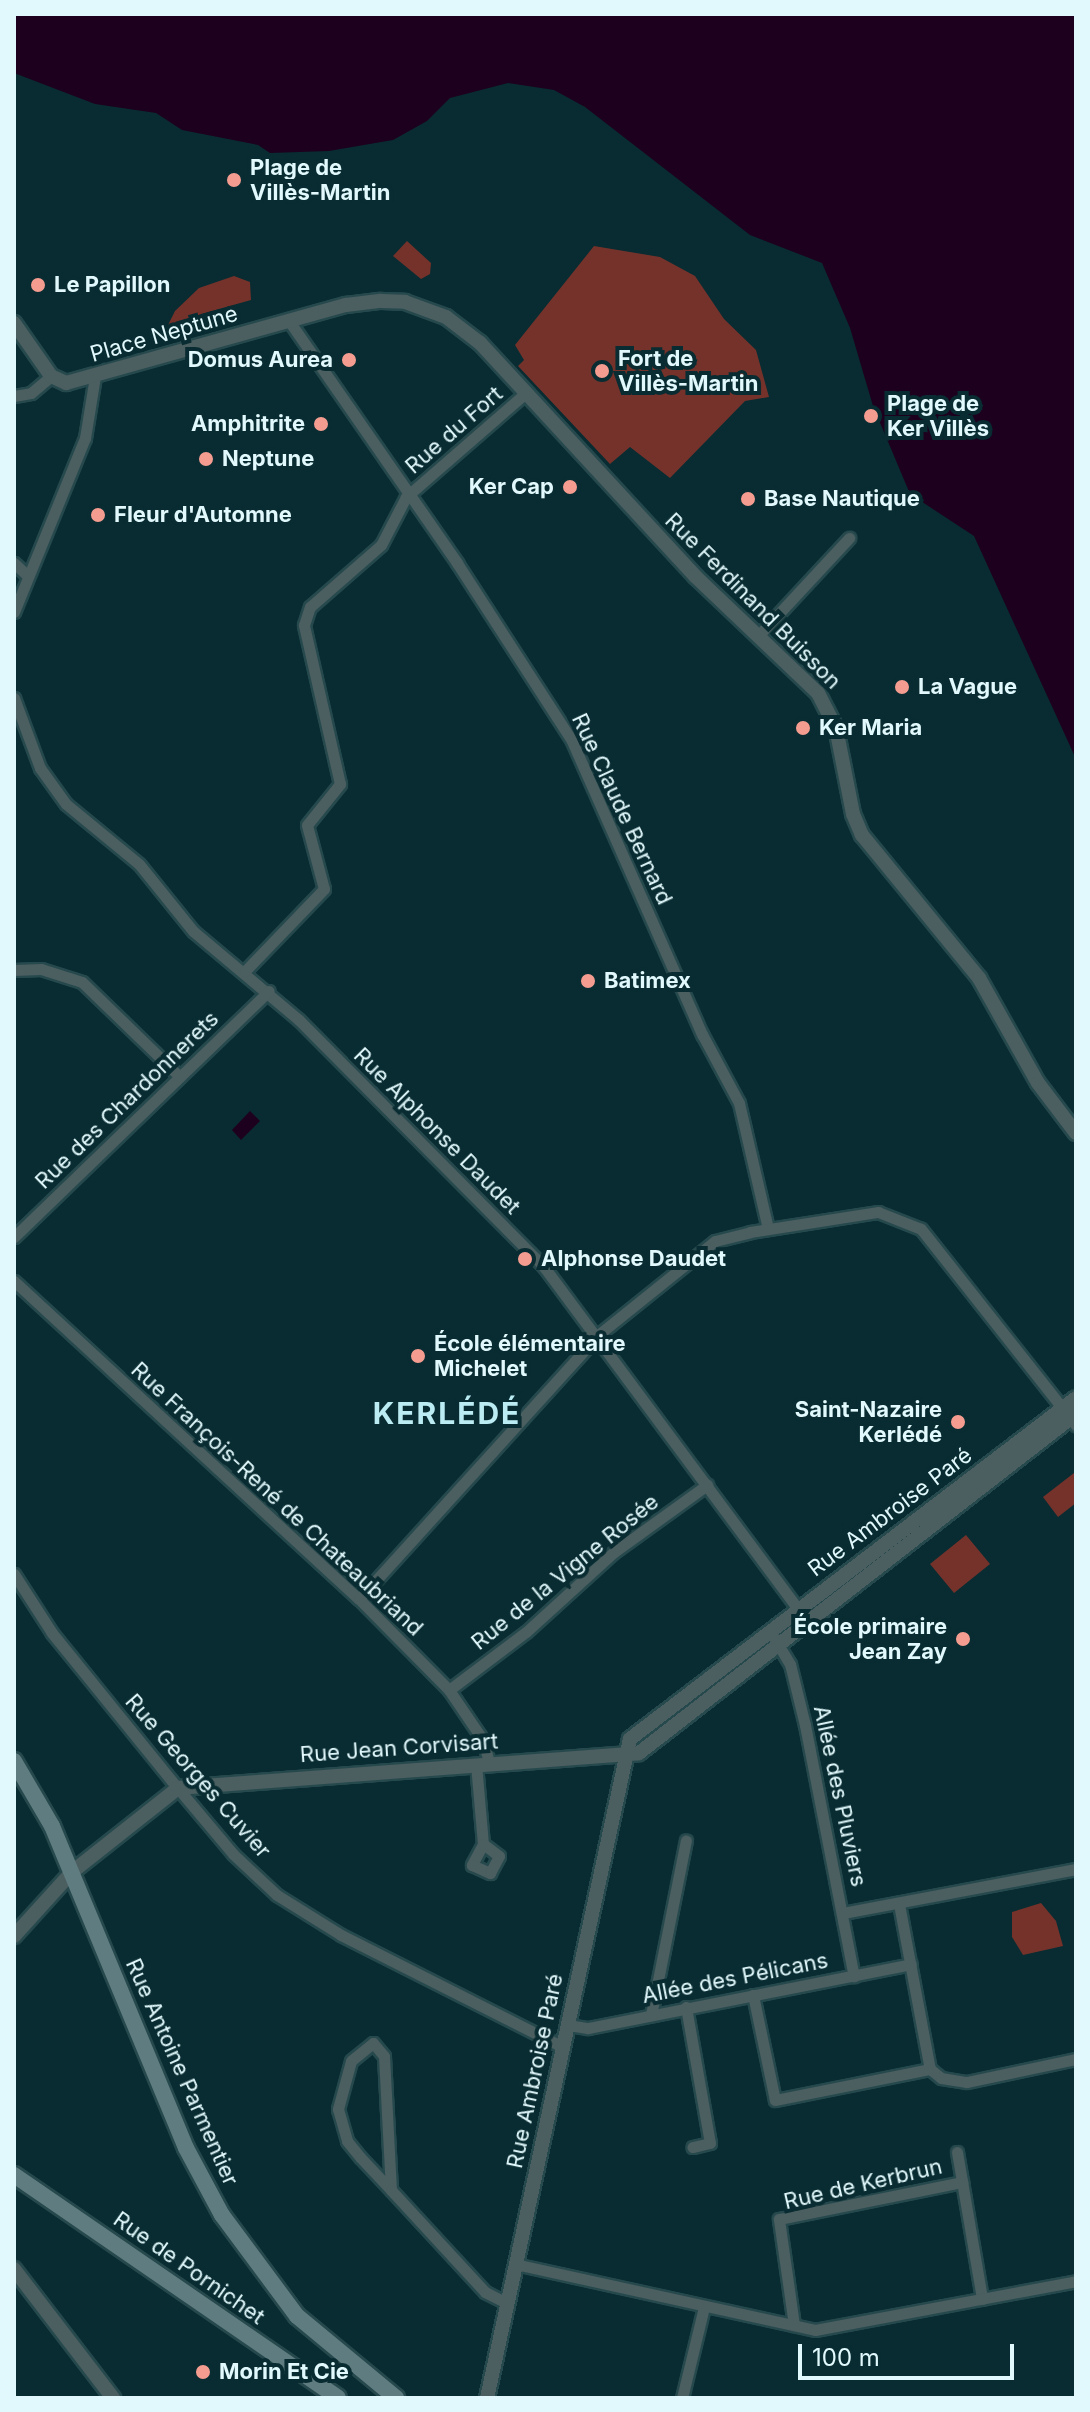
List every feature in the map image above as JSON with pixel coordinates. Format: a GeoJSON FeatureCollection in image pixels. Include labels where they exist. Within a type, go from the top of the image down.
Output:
{"type":"FeatureCollection","features":[{"type":"Feature","properties":{"kind":"main road","name":"Rue Antoine Parmentier"},"geometry":{"type":"LineString","coordinates":[[14,1761],[72,1872],[186,2148],[230,2229],[297,2316],[396,2398]]}},
{"type":"Feature","properties":{"kind":"main road","name":"Rue de Pornichet"},"geometry":{"type":"LineString","coordinates":[[14,2175],[338,2398]]}},
{"type":"Feature","properties":{"kind":"street","name":"Rue Ferdinand Buisson"},"geometry":{"type":"LineString","coordinates":[[289,321],[346,305],[405,302],[446,317],[480,343],[660,539],[830,710],[862,835],[979,978],[1038,1083],[1076,1133]]}},
{"type":"Feature","properties":{"kind":"street","name":"Place Neptune"},"geometry":{"type":"LineString","coordinates":[[51,376],[66,383],[289,321]]}},
{"type":"Feature","properties":{"kind":"street","name":"Rue Claude Bernard"},"geometry":{"type":"LineString","coordinates":[[289,321],[406,497],[457,563],[572,741],[702,1034],[739,1103],[768,1229]]}},
{"type":"Feature","properties":{"kind":"street"},"geometry":{"type":"LineString","coordinates":[[14,323],[51,376],[31,393],[14,396]]}},
{"type":"Feature","properties":{"kind":"street"},"geometry":{"type":"LineString","coordinates":[[14,612],[85,438],[95,376]]}},
{"type":"Feature","properties":{"kind":"street","name":"Rue du Fort"},"geometry":{"type":"LineString","coordinates":[[406,497],[527,392]]}},
{"type":"Feature","properties":{"kind":"street"},"geometry":{"type":"LineString","coordinates":[[245,971],[324,889],[307,825],[340,784],[304,625],[310,607],[381,545],[406,497]]}},
{"type":"Feature","properties":{"kind":"street"},"geometry":{"type":"LineString","coordinates":[[758,636],[849,538]]}},
{"type":"Feature","properties":{"kind":"street"},"geometry":{"type":"LineString","coordinates":[[14,563],[28,576]]}},
{"type":"Feature","properties":{"kind":"street","name":"Rue Alphonse Daudet"},"geometry":{"type":"LineString","coordinates":[[14,698],[40,768],[66,804],[139,864],[193,931],[269,991],[544,1267],[598,1335],[803,1616]]}},
{"type":"Feature","properties":{"kind":"street"},"geometry":{"type":"LineString","coordinates":[[14,970],[41,969],[82,982],[180,1077]]}},
{"type":"Feature","properties":{"kind":"street","name":"Rue des Chardonnerets"},"geometry":{"type":"LineString","coordinates":[[14,1237],[269,991]]}},
{"type":"Feature","properties":{"kind":"street"},"geometry":{"type":"LineString","coordinates":[[359,1599],[598,1335],[715,1241],[768,1229],[878,1212],[921,1229],[1071,1417]]}},
{"type":"Feature","properties":{"kind":"street","name":"Rue François-René de Chateaubriand"},"geometry":{"type":"LineString","coordinates":[[14,1281],[359,1599],[449,1690],[483,1740],[483,1844]]}},
{"type":"Feature","properties":{"kind":"street","name":"Rue Ambroise Paré"},"geometry":{"type":"LineString","coordinates":[[487,2398],[623,1753],[630,1739],[770,1631],[803,1616],[1071,1417],[1076,1398]]}},
{"type":"Feature","properties":{"kind":"street","name":"Rue de la Vigne Rosée"},"geometry":{"type":"LineString","coordinates":[[449,1690],[526,1632],[614,1552],[707,1485]]}},
{"type":"Feature","properties":{"kind":"street","name":"Rue Georges Cuvier"},"geometry":{"type":"LineString","coordinates":[[14,1574],[52,1633],[178,1788],[233,1854],[277,1895],[341,1935],[563,2047]]}},
{"type":"Feature","properties":{"kind":"street","name":"Rue Ambroise Paré"},"geometry":{"type":"LineString","coordinates":[[623,1753],[639,1753],[780,1644],[803,1616]]}},
{"type":"Feature","properties":{"kind":"street","name":"Allée des Pluviers"},"geometry":{"type":"LineString","coordinates":[[770,1631],[790,1664],[805,1725],[854,1976]]}},
{"type":"Feature","properties":{"kind":"street","name":"Rue Jean Corvisart"},"geometry":{"type":"LineString","coordinates":[[178,1788],[623,1753]]}},
{"type":"Feature","properties":{"kind":"street"},"geometry":{"type":"LineString","coordinates":[[14,1936],[72,1872],[178,1788]]}},
{"type":"Feature","properties":{"kind":"street"},"geometry":{"type":"LineString","coordinates":[[651,2015],[686,1840]]}},
{"type":"Feature","properties":{"kind":"street"},"geometry":{"type":"LineString","coordinates":[[843,1913],[1076,1869]]}},
{"type":"Feature","properties":{"kind":"street"},"geometry":{"type":"LineString","coordinates":[[899,1904],[930,2069],[941,2078],[967,2082],[1076,2059]]}},
{"type":"Feature","properties":{"kind":"street","name":"Allée des Pélicans"},"geometry":{"type":"LineString","coordinates":[[568,2025],[588,2028],[911,1964]]}},
{"type":"Feature","properties":{"kind":"street"},"geometry":{"type":"LineString","coordinates":[[753,1995],[775,2100],[930,2069]]}},
{"type":"Feature","properties":{"kind":"street"},"geometry":{"type":"LineString","coordinates":[[686,2007],[710,2143],[692,2147]]}},
{"type":"Feature","properties":{"kind":"street"},"geometry":{"type":"LineString","coordinates":[[391,2190],[384,2056],[373,2043],[351,2061],[338,2109],[347,2141],[391,2190],[485,2292],[507,2303]]}},
{"type":"Feature","properties":{"kind":"street","name":"Rue de Kerbrun"},"geometry":{"type":"LineString","coordinates":[[957,2152],[982,2299]]}},
{"type":"Feature","properties":{"kind":"street","name":"Rue de Kerbrun"},"geometry":{"type":"LineString","coordinates":[[794,2325],[779,2219],[962,2182]]}},
{"type":"Feature","properties":{"kind":"street"},"geometry":{"type":"LineString","coordinates":[[515,2264],[815,2330],[1076,2281]]}},
{"type":"Feature","properties":{"kind":"street"},"geometry":{"type":"LineString","coordinates":[[14,2269],[113,2398]]}},
{"type":"Feature","properties":{"kind":"street"},"geometry":{"type":"LineString","coordinates":[[682,2398],[704,2307]]}},
{"type":"Feature","properties":{"kind":"shaded area"},"geometry":{"type":"Polygon","coordinates":[[[14,14],[1076,14],[1076,759],[974,536],[910,494],[873,406],[850,328],[822,263],[750,235],[585,107],[554,90],[508,83],[450,98],[427,121],[393,140],[329,151],[270,153],[258,145],[182,130],[156,113],[95,104],[14,73],[14,14]]]}},
{"type":"Feature","properties":{"kind":"shaded area"},"geometry":{"type":"Polygon","coordinates":[[[407,241],[431,263],[430,274],[421,279],[393,256],[407,241]]]}},
{"type":"Feature","properties":{"kind":"shaded area"},"geometry":{"type":"Polygon","coordinates":[[[594,246],[660,257],[695,276],[724,319],[756,350],[769,397],[745,401],[670,478],[630,447],[610,464],[518,366],[524,360],[515,345],[594,246]]]}},
{"type":"Feature","properties":{"kind":"shaded area"},"geometry":{"type":"Polygon","coordinates":[[[234,276],[250,282],[251,300],[201,314],[194,331],[170,336],[168,325],[175,311],[199,288],[234,276]]]}},
{"type":"Feature","properties":{"kind":"shaded area"},"geometry":{"type":"Polygon","coordinates":[[[250,1111],[260,1121],[241,1140],[232,1130],[250,1111]]]}},
{"type":"Feature","properties":{"kind":"shaded area"},"geometry":{"type":"Polygon","coordinates":[[[1074,1473],[1076,1503],[1058,1517],[1043,1497],[1074,1473]]]}},
{"type":"Feature","properties":{"kind":"shaded area"},"geometry":{"type":"Polygon","coordinates":[[[966,1535],[990,1564],[954,1593],[930,1564],[966,1535]]]}},
{"type":"Feature","properties":{"kind":"shaded area"},"geometry":{"type":"Polygon","coordinates":[[[1041,1903],[1056,1921],[1063,1946],[1023,1955],[1012,1937],[1012,1912],[1041,1903]]]}},
{"type":"Feature","properties":{"kind":"place","name":"Plage de Villès-Martin"},"geometry":{"type":"Point","coordinates":[234,180]}},
{"type":"Feature","properties":{"kind":"place","name":"Le Papillon"},"geometry":{"type":"Point","coordinates":[38,285]}},
{"type":"Feature","properties":{"kind":"place","name":"Domus Aurea"},"geometry":{"type":"Point","coordinates":[349,360]}},
{"type":"Feature","properties":{"kind":"place","name":"Fort de Villès-Martin"},"geometry":{"type":"Point","coordinates":[602,371]}},
{"type":"Feature","properties":{"kind":"place","name":"Plage de Ker Villès"},"geometry":{"type":"Point","coordinates":[871,416]}},
{"type":"Feature","properties":{"kind":"place","name":"Amphitrite"},"geometry":{"type":"Point","coordinates":[321,424]}},
{"type":"Feature","properties":{"kind":"place","name":"Neptune"},"geometry":{"type":"Point","coordinates":[206,459]}},
{"type":"Feature","properties":{"kind":"place","name":"Ker Cap"},"geometry":{"type":"Point","coordinates":[570,487]}},
{"type":"Feature","properties":{"kind":"place","name":"Base Nautique"},"geometry":{"type":"Point","coordinates":[748,499]}},
{"type":"Feature","properties":{"kind":"place","name":"Fleur d'Automne"},"geometry":{"type":"Point","coordinates":[98,515]}},
{"type":"Feature","properties":{"kind":"place","name":"La Vague"},"geometry":{"type":"Point","coordinates":[902,687]}},
{"type":"Feature","properties":{"kind":"place","name":"Ker Maria"},"geometry":{"type":"Point","coordinates":[803,728]}},
{"type":"Feature","properties":{"kind":"place","name":"Batimex"},"geometry":{"type":"Point","coordinates":[588,981]}},
{"type":"Feature","properties":{"kind":"place","name":"Alphonse Daudet"},"geometry":{"type":"Point","coordinates":[525,1259]}},
{"type":"Feature","properties":{"kind":"place","name":"École élémentaire Michelet"},"geometry":{"type":"Point","coordinates":[418,1356]}},
{"type":"Feature","properties":{"kind":"place","name":"Saint-Nazaire Kerlédé"},"geometry":{"type":"Point","coordinates":[958,1422]}},
{"type":"Feature","properties":{"kind":"place","name":"École primaire Jean Zay"},"geometry":{"type":"Point","coordinates":[963,1639]}},
{"type":"Feature","properties":{"kind":"place","name":"Morin Et Cie"},"geometry":{"type":"Point","coordinates":[203,2372]}},
{"type":"Feature","properties":{"kind":"district","name":"KERLÉDÉ"},"geometry":{"type":"Point","coordinates":[447,1413]}}]}
